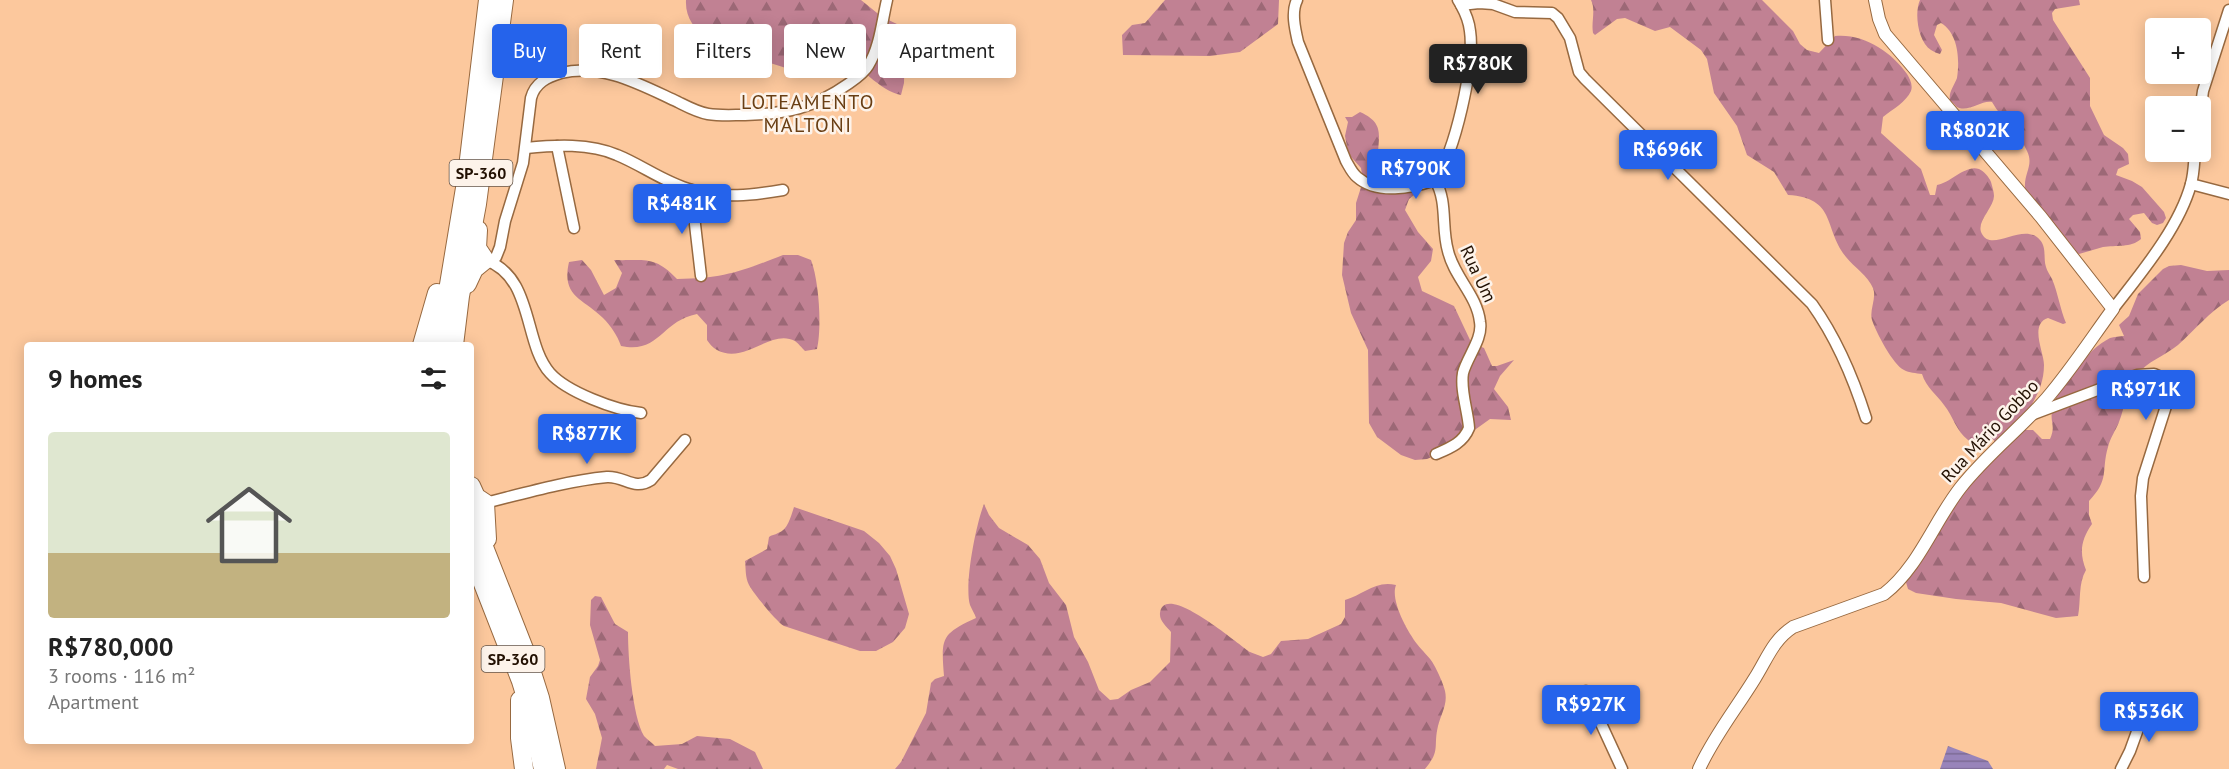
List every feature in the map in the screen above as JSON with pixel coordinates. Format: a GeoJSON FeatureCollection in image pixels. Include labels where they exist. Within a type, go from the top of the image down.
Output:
{"type":"FeatureCollection","features":[{"type":"Feature","properties":{"kind":"highway","name":"SP-360"},"geometry":{"type":"LineString","coordinates":[[439,342],[467,176],[488,0]]}},
{"type":"Feature","properties":{"kind":"highway","name":"SP-360"},"geometry":{"type":"LineString","coordinates":[[454,342],[460,296],[477,204],[504,0]]}},
{"type":"Feature","properties":{"kind":"highway"},"geometry":{"type":"LineString","coordinates":[[460,296],[474,269],[488,261],[479,252],[477,244],[477,204]]}},
{"type":"Feature","properties":{"kind":"highway"},"geometry":{"type":"LineString","coordinates":[[423,342],[455,240]]}},
{"type":"Feature","properties":{"kind":"highway"},"geometry":{"type":"LineString","coordinates":[[474,493],[478,508]]}},
{"type":"Feature","properties":{"kind":"highway","name":"SP-360"},"geometry":{"type":"LineString","coordinates":[[478,508],[484,524],[492,570],[515,626],[540,698],[556,769]]}},
{"type":"Feature","properties":{"kind":"highway","name":"SP-360"},"geometry":{"type":"LineString","coordinates":[[474,563],[521,681],[543,769]]}},
{"type":"Feature","properties":{"kind":"highway"},"geometry":{"type":"LineString","coordinates":[[521,681],[520,738],[524,769]]}},
{"type":"Feature","properties":{"kind":"street"},"geometry":{"type":"LineString","coordinates":[[641,414],[604,405],[563,383],[550,373],[541,359],[526,310],[517,291],[504,272],[488,261],[496,257],[500,247],[505,221],[524,163],[534,89],[554,75],[570,71],[607,73],[709,114],[764,115],[791,112],[814,105],[840,90],[868,68],[874,54],[887,0]]}},
{"type":"Feature","properties":{"kind":"street"},"geometry":{"type":"LineString","coordinates":[[1297,0],[1294,5],[1294,26],[1298,42],[1346,161],[1355,175],[1375,185],[1392,188],[1416,186],[1435,180],[1449,154],[1470,70],[1471,32],[1468,18],[1459,3]]}},
{"type":"Feature","properties":{"kind":"street"},"geometry":{"type":"LineString","coordinates":[[1826,0],[1828,40]]}},
{"type":"Feature","properties":{"kind":"street"},"geometry":{"type":"LineString","coordinates":[[1875,0],[1885,34],[2041,217],[2113,309]]}},
{"type":"Feature","properties":{"kind":"street"},"geometry":{"type":"LineString","coordinates":[[1459,3],[1493,4],[1515,12],[1548,13],[1558,18],[1570,38],[1579,72],[1585,80],[1812,304],[1829,328],[1856,385],[1866,418]]}},
{"type":"Feature","properties":{"kind":"street"},"geometry":{"type":"LineString","coordinates":[[2202,96],[2229,10]]}},
{"type":"Feature","properties":{"kind":"street"},"geometry":{"type":"LineString","coordinates":[[526,148],[557,146],[596,149],[616,154],[691,190],[728,195],[753,195],[783,190]]}},
{"type":"Feature","properties":{"kind":"street"},"geometry":{"type":"LineString","coordinates":[[557,146],[574,228]]}},
{"type":"Feature","properties":{"kind":"street","name":"Rua Mário Gobbo"},"geometry":{"type":"LineString","coordinates":[[1699,769],[1718,733],[1781,634],[1793,627],[1884,594],[1908,570],[1953,497],[1979,464],[2031,415],[2052,391],[2158,248],[2174,222],[2191,184],[2194,162]]}},
{"type":"Feature","properties":{"kind":"street","name":"Rua Um"},"geometry":{"type":"LineString","coordinates":[[1435,180],[1442,200],[1447,250],[1454,269],[1470,292],[1481,324],[1462,376],[1468,428],[1466,436],[1455,446],[1436,454]]}},
{"type":"Feature","properties":{"kind":"street"},"geometry":{"type":"LineString","coordinates":[[2191,184],[2229,194]]}},
{"type":"Feature","properties":{"kind":"street"},"geometry":{"type":"LineString","coordinates":[[691,190],[701,276]]}},
{"type":"Feature","properties":{"kind":"street"},"geometry":{"type":"LineString","coordinates":[[2031,415],[2137,375],[2154,374],[2165,379],[2169,390],[2167,403],[2143,478],[2141,496],[2144,577]]}},
{"type":"Feature","properties":{"kind":"street"},"geometry":{"type":"LineString","coordinates":[[478,508],[585,479],[614,477],[643,485],[651,480],[685,440]]}},
{"type":"Feature","properties":{"kind":"street"},"geometry":{"type":"LineString","coordinates":[[1586,691],[1622,769]]}},
{"type":"Feature","properties":{"kind":"street"},"geometry":{"type":"LineString","coordinates":[[2121,769],[2147,704]]}},
{"type":"Feature","properties":{"kind":"green space"},"geometry":{"type":"Polygon","coordinates":[[[686,0],[861,0],[882,17],[897,24],[878,24],[878,78],[904,78],[901,95],[893,93],[866,74],[866,24],[784,24],[784,67],[772,64],[772,24],[693,24],[686,0]]]}},
{"type":"Feature","properties":{"kind":"green space"},"geometry":{"type":"Polygon","coordinates":[[[1165,0],[1279,0],[1278,24],[1240,52],[1210,56],[1123,55],[1122,35],[1132,25],[1145,23],[1165,0]]]}},
{"type":"Feature","properties":{"kind":"green space"},"geometry":{"type":"Polygon","coordinates":[[[1591,0],[1762,0],[1793,31],[1800,44],[1807,50],[1819,53],[1835,36],[1846,36],[1876,46],[1901,66],[1911,82],[1912,89],[1903,102],[1883,117],[1881,133],[1921,169],[1930,195],[1935,195],[1937,185],[1963,171],[1979,169],[1990,180],[1994,196],[1981,225],[1982,234],[1987,239],[1993,240],[2017,235],[2033,235],[2040,240],[2043,246],[2046,267],[2054,284],[2066,323],[2048,318],[2039,326],[2044,365],[2042,382],[2018,430],[2033,430],[2042,439],[2050,439],[2053,431],[2052,411],[2066,381],[2101,343],[2110,338],[2124,336],[2119,325],[2129,316],[2138,294],[2163,269],[2181,265],[2207,271],[2229,270],[2229,300],[2173,349],[2146,366],[2131,385],[2109,444],[2100,487],[2089,501],[2089,515],[2092,524],[2085,535],[2082,546],[2082,557],[2086,570],[2083,575],[2078,616],[2056,618],[2001,603],[1916,593],[1908,589],[1905,579],[1994,445],[1994,440],[1990,438],[1976,442],[1968,440],[1960,432],[1922,374],[1906,371],[1895,362],[1872,320],[1874,292],[1871,284],[1846,257],[1822,208],[1804,197],[1788,195],[1774,172],[1747,155],[1737,126],[1714,93],[1707,59],[1701,50],[1670,27],[1655,31],[1625,18],[1617,19],[1595,35],[1591,0]]]}},
{"type":"Feature","properties":{"kind":"green space"},"geometry":{"type":"Polygon","coordinates":[[[1920,0],[2079,0],[2080,5],[2055,9],[2052,13],[2053,20],[2090,78],[2090,106],[2104,135],[2128,154],[2129,164],[2118,169],[2116,175],[2142,187],[2164,212],[2166,218],[2163,223],[2157,225],[2152,223],[2144,213],[2133,215],[2129,219],[2140,232],[2141,239],[2137,242],[2103,247],[2079,254],[2067,248],[2049,228],[2026,193],[2025,182],[2029,156],[2020,138],[1992,102],[1961,108],[1950,100],[1958,71],[1957,47],[1947,27],[1941,23],[1937,25],[1934,35],[1942,50],[1940,54],[1932,51],[1923,41],[1918,27],[1917,12],[1920,0]]]}},
{"type":"Feature","properties":{"kind":"green space"},"geometry":{"type":"Polygon","coordinates":[[[1360,112],[1374,121],[1379,132],[1378,163],[1381,185],[1397,185],[1418,192],[1409,199],[1405,210],[1418,232],[1433,249],[1431,261],[1418,277],[1422,291],[1454,306],[1470,340],[1484,348],[1492,366],[1514,360],[1500,376],[1494,389],[1508,407],[1511,420],[1490,419],[1444,452],[1427,459],[1415,460],[1401,455],[1377,437],[1369,423],[1368,350],[1351,313],[1342,275],[1344,243],[1356,220],[1356,203],[1363,181],[1361,168],[1351,157],[1347,147],[1345,136],[1348,122],[1345,117],[1352,117],[1360,112]]]}},
{"type":"Feature","properties":{"kind":"green space"},"geometry":{"type":"Polygon","coordinates":[[[783,255],[798,255],[811,260],[819,304],[817,349],[805,351],[795,341],[786,338],[767,342],[738,353],[727,353],[717,350],[709,343],[707,325],[697,314],[675,323],[653,341],[644,345],[621,346],[609,324],[571,290],[567,274],[569,262],[582,260],[591,270],[604,295],[616,288],[622,273],[614,260],[648,261],[662,266],[677,279],[693,279],[732,273],[783,255]]]}},
{"type":"Feature","properties":{"kind":"green space"},"geometry":{"type":"Polygon","coordinates":[[[984,504],[999,528],[1028,545],[1040,559],[1049,583],[1066,605],[1074,637],[1088,662],[1099,690],[1110,700],[1118,699],[1131,690],[1150,682],[1170,662],[1171,632],[1160,616],[1165,605],[1174,604],[1188,609],[1250,652],[1263,657],[1271,654],[1281,641],[1308,639],[1341,624],[1345,617],[1345,600],[1375,586],[1396,585],[1395,599],[1404,624],[1432,662],[1445,691],[1445,705],[1438,726],[1433,757],[1425,769],[895,769],[901,762],[926,713],[931,683],[944,676],[943,653],[946,639],[956,628],[976,618],[970,605],[969,584],[974,539],[984,504]]]}},
{"type":"Feature","properties":{"kind":"green space"},"geometry":{"type":"Polygon","coordinates":[[[794,507],[864,531],[890,556],[909,614],[905,628],[893,642],[876,651],[860,651],[784,626],[755,594],[746,576],[745,561],[767,549],[769,537],[784,529],[794,507]]]}},
{"type":"Feature","properties":{"kind":"green space"},"geometry":{"type":"Polygon","coordinates":[[[595,596],[601,597],[615,624],[628,632],[636,714],[644,736],[655,746],[682,744],[697,736],[730,739],[755,752],[763,769],[678,769],[667,765],[664,769],[596,769],[602,738],[595,714],[586,699],[590,677],[600,660],[590,625],[591,600],[595,596]]]}},
{"type":"Feature","properties":{"kind":"shaded area"},"geometry":{"type":"Polygon","coordinates":[[[1948,746],[1988,761],[1993,769],[1940,769],[1948,746]]]}},
{"type":"Feature","properties":{"kind":"district","name":"LOTEAMENTO MALTONI"},"geometry":{"type":"Point","coordinates":[808,114]}}]}
